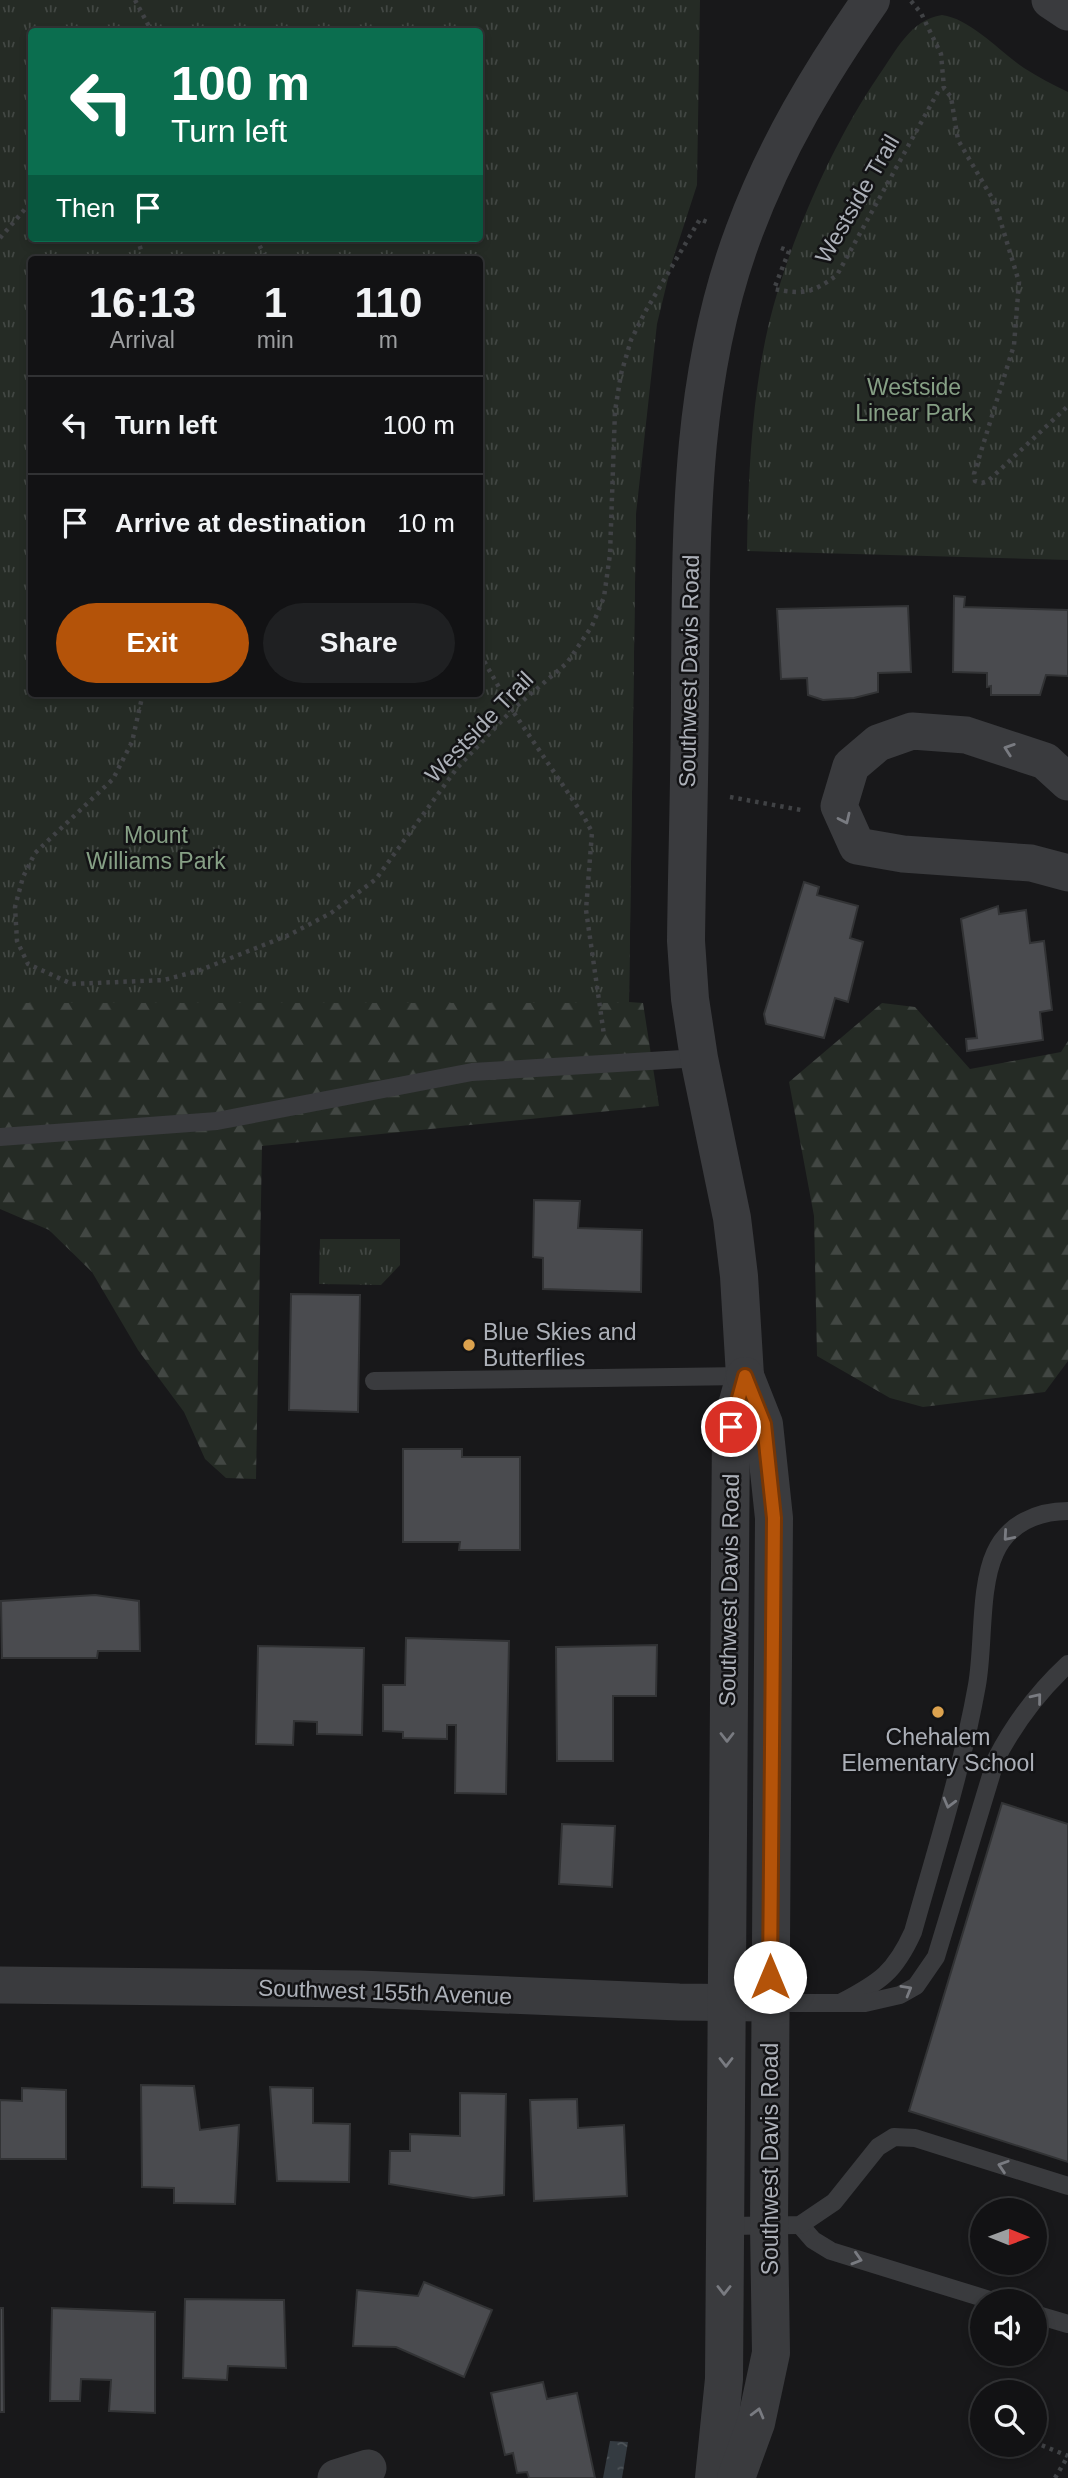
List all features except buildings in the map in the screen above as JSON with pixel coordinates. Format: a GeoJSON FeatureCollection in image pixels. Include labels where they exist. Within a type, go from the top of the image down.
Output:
{"type":"FeatureCollection","features":[{"type":"Feature","properties":{"kind":"street","name":"Southwest Davis Road"},"geometry":{"type":"LineString","coordinates":[[714,2478],[724,2379],[731,1427],[745,1376],[740,1276],[732,1218],[699,1058],[690,999],[686,942],[690,555],[696,443],[702,394],[719,311],[743,234],[766,177],[801,108],[833,53],[871,0]]}},
{"type":"Feature","properties":{"kind":"street"},"geometry":{"type":"LineString","coordinates":[[1050,0],[1068,12]]}},
{"type":"Feature","properties":{"kind":"street"},"geometry":{"type":"LineString","coordinates":[[1068,782],[1045,761],[966,735],[912,731],[878,743],[851,766],[839,806],[857,846],[903,854],[1031,863],[1068,873]]}},
{"type":"Feature","properties":{"kind":"street","name":"Southwest Davis Road"},"geometry":{"type":"LineString","coordinates":[[736,2478],[756,2423],[771,2353],[784,2226],[770,2003],[774,1518],[764,1424],[745,1376]]}},
{"type":"Feature","properties":{"kind":"street","name":"Southwest 155th Avenue"},"geometry":{"type":"LineString","coordinates":[[0,1985],[359,1989],[770,2003]]}},
{"type":"Feature","properties":{"kind":"lane"},"geometry":{"type":"LineString","coordinates":[[0,1137],[217,1121],[472,1072],[699,1058]]}},
{"type":"Feature","properties":{"kind":"lane"},"geometry":{"type":"LineString","coordinates":[[374,1381],[745,1376]]}},
{"type":"Feature","properties":{"kind":"lane"},"geometry":{"type":"LineString","coordinates":[[842,2002],[886,1975],[903,1954],[913,1932],[968,1734],[978,1681],[986,1588],[994,1555],[1007,1532],[1029,1518],[1052,1511],[1068,1511]]}},
{"type":"Feature","properties":{"kind":"lane"},"geometry":{"type":"LineString","coordinates":[[770,2003],[865,2003],[900,1995],[916,1986],[936,1957],[996,1759],[1010,1733],[1040,1693],[1068,1664]]}},
{"type":"Feature","properties":{"kind":"lane"},"geometry":{"type":"LineString","coordinates":[[725,2226],[784,2226],[834,2203],[878,2147],[894,2137],[915,2138],[1068,2186]]}},
{"type":"Feature","properties":{"kind":"lane"},"geometry":{"type":"LineString","coordinates":[[784,2226],[831,2251],[970,2294]]}},
{"type":"Feature","properties":{"kind":"lane"},"geometry":{"type":"LineString","coordinates":[[1047,2318],[1068,2324]]}},
{"type":"Feature","properties":{"kind":"path"},"geometry":{"type":"LineString","coordinates":[[135,0],[150,28]]}},
{"type":"Feature","properties":{"kind":"path"},"geometry":{"type":"LineString","coordinates":[[911,0],[921,13],[941,54],[944,88],[951,97],[958,140],[995,204],[1019,282],[1014,345],[974,474],[975,481],[982,484],[988,481],[1068,406]]}},
{"type":"Feature","properties":{"kind":"path","name":"Westside Trail"},"geometry":{"type":"LineString","coordinates":[[142,697],[131,742],[113,779],[35,853],[23,877],[15,907],[17,941],[27,964],[72,984],[164,980],[198,971],[289,934],[331,913],[376,879],[457,768],[512,710],[567,663],[592,626],[604,597],[610,554],[615,411],[621,374],[631,340],[645,312],[699,219],[789,251],[774,289],[803,293],[823,286],[837,275],[939,90],[944,88]]}},
{"type":"Feature","properties":{"kind":"path"},"geometry":{"type":"LineString","coordinates":[[0,238],[28,206]]}},
{"type":"Feature","properties":{"kind":"path"},"geometry":{"type":"LineString","coordinates":[[483,659],[512,710],[592,832],[586,910],[604,1021],[606,1064]]}},
{"type":"Feature","properties":{"kind":"path"},"geometry":{"type":"LineString","coordinates":[[688,789],[816,813],[839,806]]}},
{"type":"Feature","properties":{"kind":"path"},"geometry":{"type":"LineString","coordinates":[[1047,2447],[1068,2456],[1055,2478]]}},
{"type":"Feature","properties":{"kind":"green space","name":"Mount Williams Park"},"geometry":{"type":"Polygon","coordinates":[[[0,0],[700,0],[697,185],[672,262],[657,324],[636,514],[629,1003],[0,1003],[0,0]]]}},
{"type":"Feature","properties":{"kind":"green space","name":"Westside Linear Park"},"geometry":{"type":"Polygon","coordinates":[[[942,15],[964,23],[1024,68],[1068,92],[1068,560],[747,551],[750,465],[763,350],[778,292],[800,227],[845,131],[892,56],[912,30],[931,18],[942,15]]]}},
{"type":"Feature","properties":{"kind":"green space"},"geometry":{"type":"Polygon","coordinates":[[[636,514],[629,1002],[643,1003],[659,1106],[262,1146],[256,1479],[226,1478],[205,1459],[184,1412],[138,1350],[92,1272],[49,1230],[0,1209],[0,550],[28,675],[28,697],[483,697],[483,690],[636,514]]]}},
{"type":"Feature","properties":{"kind":"green space"},"geometry":{"type":"Polygon","coordinates":[[[882,1003],[915,1007],[970,1069],[1061,1052],[1068,1041],[1068,1361],[1045,1392],[923,1407],[890,1398],[817,1356],[814,1216],[789,1082],[882,1003]]]}},
{"type":"Feature","properties":{"kind":"green space"},"geometry":{"type":"Polygon","coordinates":[[[320,1239],[400,1239],[400,1265],[381,1285],[319,1284],[320,1239]]]}},
{"type":"Feature","properties":{"kind":"water"},"geometry":{"type":"Polygon","coordinates":[[[610,2441],[628,2442],[622,2478],[603,2478],[610,2441]]]}},
{"type":"Feature","properties":{"kind":"place","name":"Blue Skies and Butterflies"},"geometry":{"type":"Point","coordinates":[469,1345]}},
{"type":"Feature","properties":{"kind":"place","name":"Chehalem Elementary School"},"geometry":{"type":"Point","coordinates":[938,1712]}},
{"type":"Feature","properties":{"kind":"route"},"geometry":{"type":"LineString","coordinates":[[731,1427],[745,1376],[764,1424],[774,1518],[770,1977]]}}]}
